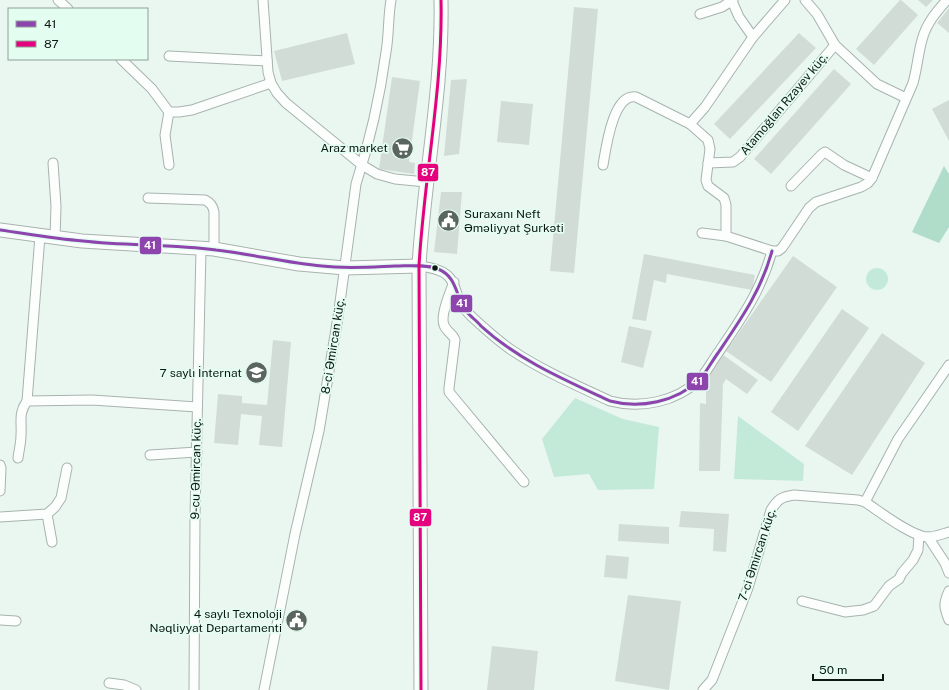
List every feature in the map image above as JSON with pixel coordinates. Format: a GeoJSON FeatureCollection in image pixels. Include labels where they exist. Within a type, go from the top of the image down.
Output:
{"type":"FeatureCollection","features":[{"type":"Feature","properties":{"kind":"main road"},"geometry":{"type":"LineString","coordinates":[[421,690],[419,266],[426,182],[440,62],[442,26],[441,0]]}},
{"type":"Feature","properties":{"kind":"main road"},"geometry":{"type":"LineString","coordinates":[[0,230],[82,241],[214,249],[299,264],[345,268],[419,266]]}},
{"type":"Feature","properties":{"kind":"street"},"geometry":{"type":"LineString","coordinates":[[58,0],[67,8]]}},
{"type":"Feature","properties":{"kind":"street"},"geometry":{"type":"LineString","coordinates":[[263,0],[267,62],[271,83],[286,103],[362,165],[377,174],[426,182]]}},
{"type":"Feature","properties":{"kind":"street","name":"8-ci Əmircan küç."},"geometry":{"type":"LineString","coordinates":[[264,690],[295,534],[319,431],[345,268],[356,184],[362,165],[382,74],[391,0]]}},
{"type":"Feature","properties":{"kind":"street"},"geometry":{"type":"LineString","coordinates":[[700,14],[722,7],[733,0],[739,17],[752,37]]}},
{"type":"Feature","properties":{"kind":"street"},"geometry":{"type":"LineString","coordinates":[[690,124],[705,107],[752,37],[784,0]]}},
{"type":"Feature","properties":{"kind":"street","name":"Atamoğlan Rzayev küç."},"geometry":{"type":"LineString","coordinates":[[805,0],[817,14],[835,45],[878,84],[906,98]]}},
{"type":"Feature","properties":{"kind":"street"},"geometry":{"type":"LineString","coordinates":[[702,233],[726,236],[772,251],[778,251],[782,248],[809,208],[816,202],[862,187],[868,183],[872,178],[906,98],[916,71],[922,40],[926,29],[934,15],[946,0]]}},
{"type":"Feature","properties":{"kind":"street","name":"Atamoğlan Rzayev küç."},"geometry":{"type":"LineString","coordinates":[[708,163],[732,162],[740,157],[835,45]]}},
{"type":"Feature","properties":{"kind":"street"},"geometry":{"type":"LineString","coordinates":[[169,56],[267,62]]}},
{"type":"Feature","properties":{"kind":"street"},"geometry":{"type":"LineString","coordinates":[[122,60],[152,89],[169,112],[165,135],[169,166]]}},
{"type":"Feature","properties":{"kind":"street"},"geometry":{"type":"LineString","coordinates":[[169,112],[192,110],[271,83]]}},
{"type":"Feature","properties":{"kind":"street"},"geometry":{"type":"LineString","coordinates":[[603,165],[613,120],[624,100],[631,96],[636,97],[690,124],[708,140],[710,148],[706,180],[708,186],[724,198],[726,205],[726,236]]}},
{"type":"Feature","properties":{"kind":"street"},"geometry":{"type":"LineString","coordinates":[[791,186],[825,152],[844,165],[872,178]]}},
{"type":"Feature","properties":{"kind":"street"},"geometry":{"type":"LineString","coordinates":[[53,163],[56,206],[54,238]]}},
{"type":"Feature","properties":{"kind":"street"},"geometry":{"type":"LineString","coordinates":[[148,198],[205,200],[210,202],[214,212],[214,249]]}},
{"type":"Feature","properties":{"kind":"street"},"geometry":{"type":"LineString","coordinates":[[18,458],[21,435],[20,414],[27,400],[40,236]]}},
{"type":"Feature","properties":{"kind":"street","name":"9-cu Əmircan küç."},"geometry":{"type":"LineString","coordinates":[[194,690],[195,516],[200,249]]}},
{"type":"Feature","properties":{"kind":"street"},"geometry":{"type":"LineString","coordinates":[[419,266],[440,270],[449,275],[454,282],[460,300],[467,312],[494,338],[514,352],[552,374],[610,401],[619,404],[642,405],[668,399],[687,389],[699,380],[748,309],[762,279],[772,251]]}},
{"type":"Feature","properties":{"kind":"street"},"geometry":{"type":"LineString","coordinates":[[454,282],[443,318],[443,324],[455,340],[449,392],[524,482]]}},
{"type":"Feature","properties":{"kind":"street"},"geometry":{"type":"LineString","coordinates":[[865,502],[898,439],[948,370]]}},
{"type":"Feature","properties":{"kind":"street"},"geometry":{"type":"LineString","coordinates":[[27,400],[92,400],[198,407]]}},
{"type":"Feature","properties":{"kind":"street"},"geometry":{"type":"LineString","coordinates":[[150,455],[197,452]]}},
{"type":"Feature","properties":{"kind":"street"},"geometry":{"type":"LineString","coordinates":[[0,465],[0,491]]}},
{"type":"Feature","properties":{"kind":"street"},"geometry":{"type":"LineString","coordinates":[[0,517],[47,514],[55,507],[61,498],[67,468]]}},
{"type":"Feature","properties":{"kind":"street","name":"7-ci Əmircan küç."},"geometry":{"type":"LineString","coordinates":[[706,689],[712,680],[748,588],[771,510],[777,501],[784,497],[794,495],[858,500],[865,502],[909,531],[923,536]]}},
{"type":"Feature","properties":{"kind":"street"},"geometry":{"type":"LineString","coordinates":[[47,514],[52,542]]}},
{"type":"Feature","properties":{"kind":"street"},"geometry":{"type":"LineString","coordinates":[[923,536],[949,532]]}},
{"type":"Feature","properties":{"kind":"street"},"geometry":{"type":"LineString","coordinates":[[923,536],[945,563],[949,573]]}},
{"type":"Feature","properties":{"kind":"street"},"geometry":{"type":"LineString","coordinates":[[802,601],[845,612],[863,610],[874,606],[889,586],[899,579],[913,560],[923,536]]}},
{"type":"Feature","properties":{"kind":"street"},"geometry":{"type":"LineString","coordinates":[[949,591],[944,601],[949,620]]}},
{"type":"Feature","properties":{"kind":"street"},"geometry":{"type":"LineString","coordinates":[[0,620],[16,621]]}},
{"type":"Feature","properties":{"kind":"street"},"geometry":{"type":"LineString","coordinates":[[109,683],[124,685],[136,690]]}},
{"type":"Feature","properties":{"kind":"green space"},"geometry":{"type":"Polygon","coordinates":[[[944,166],[949,174],[949,227],[939,243],[912,232],[944,166]]]}},
{"type":"Feature","properties":{"kind":"green space"},"geometry":{"type":"Polygon","coordinates":[[[877,268],[885,271],[888,279],[885,287],[877,290],[869,287],[866,279],[869,271],[877,268]]]}},
{"type":"Feature","properties":{"kind":"green space"},"geometry":{"type":"Polygon","coordinates":[[[575,398],[623,419],[659,427],[654,489],[598,490],[589,474],[554,477],[542,439],[575,398]]]}},
{"type":"Feature","properties":{"kind":"green space"},"geometry":{"type":"Polygon","coordinates":[[[738,416],[804,464],[803,481],[734,479],[738,416]]]}},
{"type":"Feature","properties":{"kind":"building"},"geometry":{"type":"Polygon","coordinates":[[[900,0],[918,15],[874,65],[856,49],[900,0]]]}},
{"type":"Feature","properties":{"kind":"building"},"geometry":{"type":"Polygon","coordinates":[[[918,0],[933,0],[926,7],[918,0]]]}},
{"type":"Feature","properties":{"kind":"building"},"geometry":{"type":"Polygon","coordinates":[[[574,7],[598,9],[574,273],[550,271],[574,7]]]}},
{"type":"Feature","properties":{"kind":"building"},"geometry":{"type":"Polygon","coordinates":[[[949,8],[949,33],[937,23],[949,8]]]}},
{"type":"Feature","properties":{"kind":"building"},"geometry":{"type":"Polygon","coordinates":[[[347,33],[355,64],[282,81],[274,51],[347,33]]]}},
{"type":"Feature","properties":{"kind":"building"},"geometry":{"type":"Polygon","coordinates":[[[799,33],[816,48],[730,139],[714,124],[799,33]]]}},
{"type":"Feature","properties":{"kind":"building"},"geometry":{"type":"Polygon","coordinates":[[[834,69],[851,84],[771,174],[754,159],[834,69]]]}},
{"type":"Feature","properties":{"kind":"building"},"geometry":{"type":"Polygon","coordinates":[[[392,77],[420,81],[409,162],[415,163],[414,174],[379,169],[392,77]]]}},
{"type":"Feature","properties":{"kind":"building"},"geometry":{"type":"Polygon","coordinates":[[[467,79],[459,154],[444,156],[451,80],[467,79]]]}},
{"type":"Feature","properties":{"kind":"building"},"geometry":{"type":"Polygon","coordinates":[[[949,100],[949,141],[932,109],[949,100]]]}},
{"type":"Feature","properties":{"kind":"building"},"geometry":{"type":"Polygon","coordinates":[[[501,101],[533,104],[529,145],[497,142],[501,101]]]}},
{"type":"Feature","properties":{"kind":"building"},"geometry":{"type":"Polygon","coordinates":[[[441,192],[462,192],[457,254],[434,252],[441,192]]]}},
{"type":"Feature","properties":{"kind":"building"},"geometry":{"type":"Polygon","coordinates":[[[644,254],[755,275],[752,290],[667,274],[666,283],[654,280],[646,321],[632,319],[644,254]]]}},
{"type":"Feature","properties":{"kind":"building"},"geometry":{"type":"Polygon","coordinates":[[[793,256],[837,287],[771,382],[726,351],[793,256]]]}},
{"type":"Feature","properties":{"kind":"building"},"geometry":{"type":"Polygon","coordinates":[[[842,309],[869,328],[798,431],[771,412],[842,309]]]}},
{"type":"Feature","properties":{"kind":"building"},"geometry":{"type":"Polygon","coordinates":[[[629,326],[652,331],[643,368],[621,362],[629,326]]]}},
{"type":"Feature","properties":{"kind":"building"},"geometry":{"type":"Polygon","coordinates":[[[882,333],[925,363],[852,475],[805,446],[882,333]]]}},
{"type":"Feature","properties":{"kind":"building"},"geometry":{"type":"Polygon","coordinates":[[[273,340],[291,342],[282,447],[259,445],[262,416],[241,414],[238,445],[214,443],[218,394],[242,396],[242,403],[267,405],[273,340]]]}},
{"type":"Feature","properties":{"kind":"building"},"geometry":{"type":"Polygon","coordinates":[[[722,354],[758,380],[747,394],[726,379],[723,384],[720,471],[699,471],[700,403],[706,404],[706,377],[722,354]]]}},
{"type":"Feature","properties":{"kind":"building"},"geometry":{"type":"Polygon","coordinates":[[[681,511],[729,514],[726,552],[713,551],[714,529],[679,527],[681,511]]]}},
{"type":"Feature","properties":{"kind":"building"},"geometry":{"type":"Polygon","coordinates":[[[619,524],[669,527],[669,544],[618,541],[619,524]]]}},
{"type":"Feature","properties":{"kind":"building"},"geometry":{"type":"Polygon","coordinates":[[[606,555],[629,557],[627,579],[604,577],[606,555]]]}},
{"type":"Feature","properties":{"kind":"building"},"geometry":{"type":"Polygon","coordinates":[[[628,595],[681,601],[669,690],[615,681],[628,595]]]}},
{"type":"Feature","properties":{"kind":"building"},"geometry":{"type":"Polygon","coordinates":[[[492,646],[538,651],[534,690],[487,690],[492,646]]]}},
{"type":"Feature","properties":{"kind":"transit line","name":"87"},"geometry":{"type":"LineString","coordinates":[[421,690],[419,266],[421,233],[439,67],[441,0]]}},
{"type":"Feature","properties":{"kind":"transit line","name":"41"},"geometry":{"type":"LineString","coordinates":[[0,230],[52,238],[100,243],[199,248],[331,267],[433,267],[444,273],[453,282],[463,306],[469,314],[495,338],[510,349],[542,368],[610,401],[633,404],[657,402],[680,394],[690,388],[702,377],[750,304],[762,279],[772,251]]}},
{"type":"Feature","properties":{"kind":"place","name":"Araz market"},"geometry":{"type":"Point","coordinates":[403,148]}},
{"type":"Feature","properties":{"kind":"place","name":"Suraxanı Neft Əməliyyat Şurkəti"},"geometry":{"type":"Point","coordinates":[448,221]}},
{"type":"Feature","properties":{"kind":"place","name":"7 saylı İnternat"},"geometry":{"type":"Point","coordinates":[257,373]}},
{"type":"Feature","properties":{"kind":"place","name":"4 saylı Texnoloji Nəqliyyat Departamenti"},"geometry":{"type":"Point","coordinates":[297,621]}}]}
